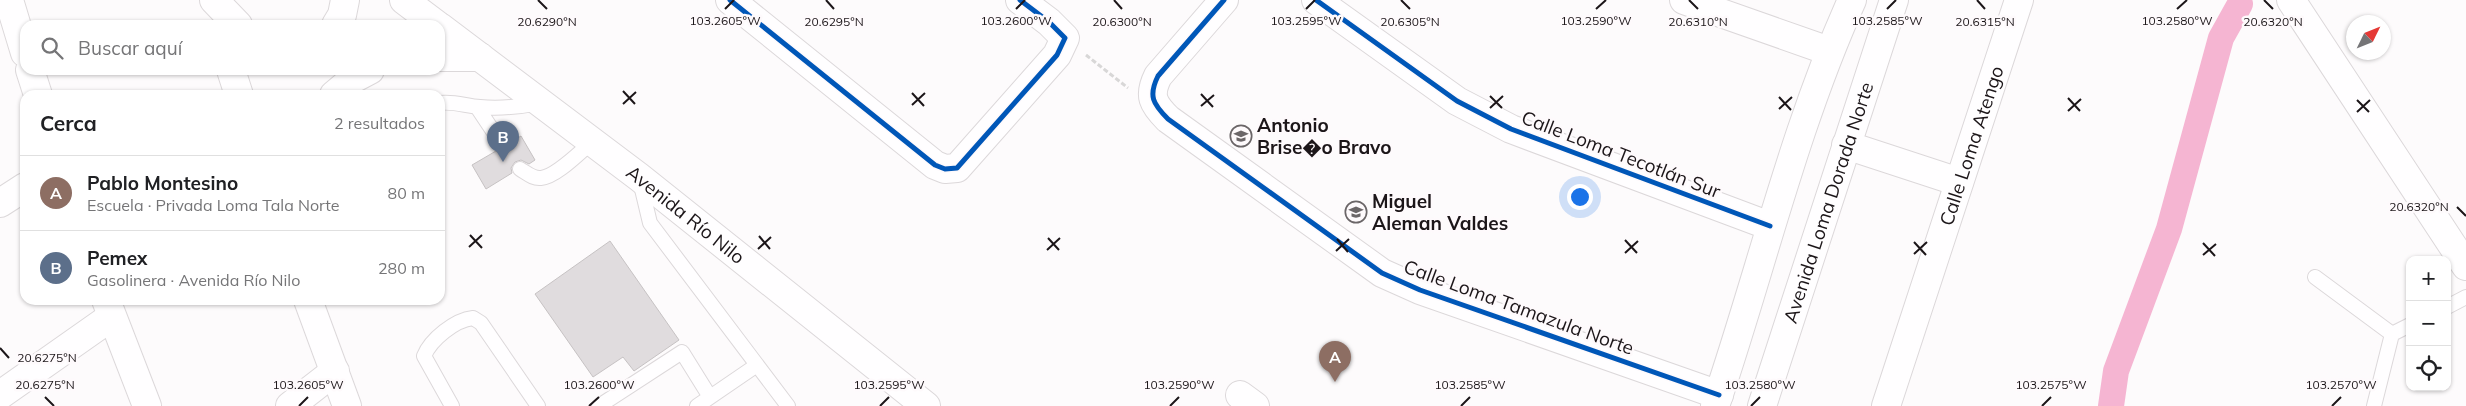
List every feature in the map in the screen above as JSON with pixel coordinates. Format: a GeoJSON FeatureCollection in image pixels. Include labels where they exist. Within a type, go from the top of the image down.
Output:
{"type":"FeatureCollection","features":[{"type":"Feature","properties":{"kind":"street"},"geometry":{"type":"LineString","coordinates":[[9,0],[20,36]]}},
{"type":"Feature","properties":{"kind":"street"},"geometry":{"type":"LineString","coordinates":[[208,0],[214,20]]}},
{"type":"Feature","properties":{"kind":"street"},"geometry":{"type":"LineString","coordinates":[[214,0],[233,20]]}},
{"type":"Feature","properties":{"kind":"street"},"geometry":{"type":"LineString","coordinates":[[339,20],[345,0]]}},
{"type":"Feature","properties":{"kind":"street","name":"Avenida Río Nilo"},"geometry":{"type":"LineString","coordinates":[[404,0],[431,20]]}},
{"type":"Feature","properties":{"kind":"street"},"geometry":{"type":"LineString","coordinates":[[730,0],[935,165],[945,169],[957,168],[1057,55],[1065,38],[1049,22],[1020,0]]}},
{"type":"Feature","properties":{"kind":"street"},"geometry":{"type":"LineString","coordinates":[[1153,101],[1152,88],[1158,76],[1224,0]]}},
{"type":"Feature","properties":{"kind":"street","name":"Calle Loma Tecotlán Sur"},"geometry":{"type":"LineString","coordinates":[[1316,0],[1457,101],[1511,128],[1770,226]]}},
{"type":"Feature","properties":{"kind":"street"},"geometry":{"type":"LineString","coordinates":[[1684,0],[1829,51]]}},
{"type":"Feature","properties":{"kind":"street"},"geometry":{"type":"LineString","coordinates":[[1717,400],[1770,226],[1829,51],[1852,0]]}},
{"type":"Feature","properties":{"kind":"street","name":"Avenida Loma Dorada Norte"},"geometry":{"type":"LineString","coordinates":[[1762,406],[1894,0]]}},
{"type":"Feature","properties":{"kind":"street","name":"Calle Loma Atengo"},"geometry":{"type":"LineString","coordinates":[[1886,406],[2019,0]]}},
{"type":"Feature","properties":{"kind":"street"},"geometry":{"type":"LineString","coordinates":[[2291,0],[2466,266]]}},
{"type":"Feature","properties":{"kind":"street","name":"Avenida Río Nilo"},"geometry":{"type":"LineString","coordinates":[[445,31],[639,177],[926,406]]}},
{"type":"Feature","properties":{"kind":"street"},"geometry":{"type":"LineString","coordinates":[[445,57],[480,57]]}},
{"type":"Feature","properties":{"kind":"street"},"geometry":{"type":"LineString","coordinates":[[32,75],[36,90]]}},
{"type":"Feature","properties":{"kind":"street"},"geometry":{"type":"LineString","coordinates":[[233,75],[237,90]]}},
{"type":"Feature","properties":{"kind":"street"},"geometry":{"type":"LineString","coordinates":[[340,90],[361,75]]}},
{"type":"Feature","properties":{"kind":"street","name":"Calle Loma Tamazula Norte"},"geometry":{"type":"LineString","coordinates":[[1153,101],[1168,118],[1382,273],[1420,290],[1717,400]]}},
{"type":"Feature","properties":{"kind":"street"},"geometry":{"type":"LineString","coordinates":[[1846,145],[1959,182]]}},
{"type":"Feature","properties":{"kind":"street"},"geometry":{"type":"LineString","coordinates":[[0,203],[20,190]]}},
{"type":"Feature","properties":{"kind":"street"},"geometry":{"type":"LineString","coordinates":[[290,406],[340,387],[310,305]]}},
{"type":"Feature","properties":{"kind":"street"},"geometry":{"type":"LineString","coordinates":[[0,395],[108,308],[147,406]]}},
{"type":"Feature","properties":{"kind":"lane"},"geometry":{"type":"LineString","coordinates":[[445,103],[460,103],[477,107],[510,108],[540,103]]}},
{"type":"Feature","properties":{"kind":"lane"},"geometry":{"type":"LineString","coordinates":[[477,107],[503,146]]}},
{"type":"Feature","properties":{"kind":"lane"},"geometry":{"type":"LineString","coordinates":[[520,169],[531,176],[541,178],[552,175],[592,142]]}},
{"type":"Feature","properties":{"kind":"lane"},"geometry":{"type":"LineString","coordinates":[[639,177],[650,223],[788,406]]}},
{"type":"Feature","properties":{"kind":"lane"},"geometry":{"type":"LineString","coordinates":[[2315,276],[2392,334]]}},
{"type":"Feature","properties":{"kind":"lane"},"geometry":{"type":"LineString","coordinates":[[2451,305],[2466,298]]}},
{"type":"Feature","properties":{"kind":"lane"},"geometry":{"type":"LineString","coordinates":[[452,406],[424,356],[428,346],[463,319],[473,318],[481,323],[538,406]]}},
{"type":"Feature","properties":{"kind":"lane"},"geometry":{"type":"LineString","coordinates":[[2374,406],[2392,334],[2406,327]]}},
{"type":"Feature","properties":{"kind":"lane"},"geometry":{"type":"LineString","coordinates":[[599,406],[682,352],[710,397]]}},
{"type":"Feature","properties":{"kind":"lane"},"geometry":{"type":"LineString","coordinates":[[697,406],[756,365]]}},
{"type":"Feature","properties":{"kind":"lane"},"geometry":{"type":"LineString","coordinates":[[340,387],[357,406]]}},
{"type":"Feature","properties":{"kind":"path"},"geometry":{"type":"LineString","coordinates":[[1065,38],[1125,86],[1153,101]]}},
{"type":"Feature","properties":{"kind":"building"},"geometry":{"type":"Polygon","coordinates":[[[521,136],[535,160],[529,164],[521,160],[515,162],[511,168],[512,173],[486,189],[472,165],[496,151],[500,154],[507,154],[511,149],[511,142],[521,136]]]}},
{"type":"Feature","properties":{"kind":"building"},"geometry":{"type":"Polygon","coordinates":[[[610,241],[679,340],[634,371],[623,357],[593,377],[535,294],[610,241]]]}},
{"type":"Feature","properties":{"kind":"waterway"},"geometry":{"type":"LineString","coordinates":[[2111,406],[2116,371],[2169,229],[2221,38],[2240,4]]}},
{"type":"Feature","properties":{"kind":"cycle path"},"geometry":{"type":"LineString","coordinates":[[730,0],[935,165],[945,169],[957,168],[1057,55],[1065,38],[1049,22],[1020,0]]}},
{"type":"Feature","properties":{"kind":"cycle path"},"geometry":{"type":"LineString","coordinates":[[1224,0],[1158,76],[1153,89],[1154,99],[1159,109],[1168,119],[1382,273],[1420,290],[1719,395]]}},
{"type":"Feature","properties":{"kind":"cycle path"},"geometry":{"type":"LineString","coordinates":[[1316,0],[1457,101],[1511,129],[1770,226]]}},
{"type":"Feature","properties":{"kind":"place","name":"Antonio Brise�o Bravo"},"geometry":{"type":"Point","coordinates":[1241,136]}},
{"type":"Feature","properties":{"kind":"place","name":"Pemex"},"geometry":{"type":"Point","coordinates":[503,162]}},
{"type":"Feature","properties":{"kind":"place","name":"Miguel Aleman Valdes"},"geometry":{"type":"Point","coordinates":[1356,212]}},
{"type":"Feature","properties":{"kind":"place","name":"Pablo Montesino"},"geometry":{"type":"Point","coordinates":[1335,382]}}]}
